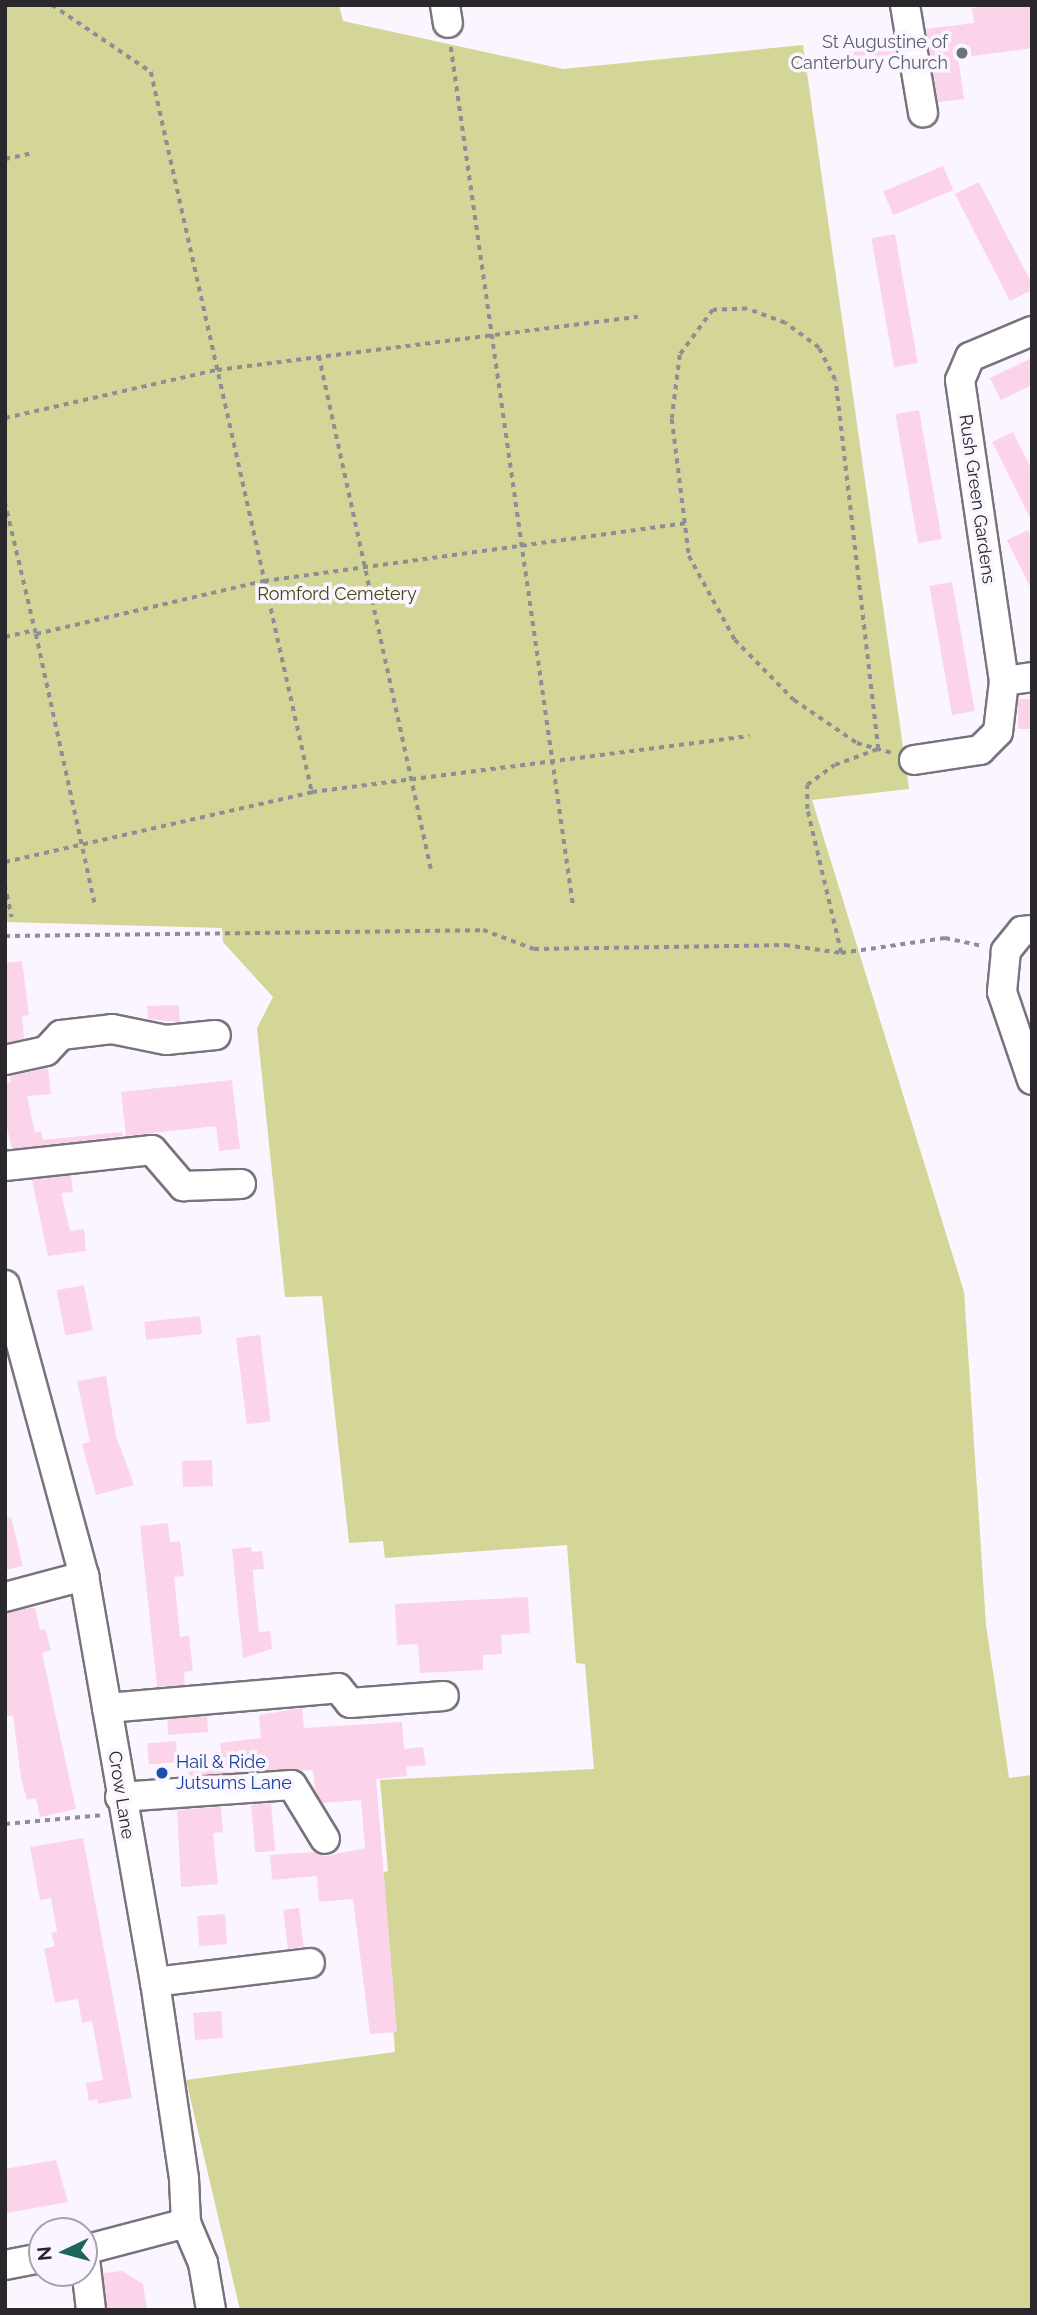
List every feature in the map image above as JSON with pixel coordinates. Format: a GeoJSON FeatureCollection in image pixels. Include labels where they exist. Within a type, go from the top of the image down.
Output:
{"type":"FeatureCollection","features":[{"type":"Feature","properties":{"kind":"street"},"geometry":{"type":"LineString","coordinates":[[905,5],[923,112]]}},
{"type":"Feature","properties":{"kind":"street","name":"Rush Green Gardens"},"geometry":{"type":"LineString","coordinates":[[914,760],[980,750],[999,732],[1018,679],[960,380],[970,357],[1032,331]]}},
{"type":"Feature","properties":{"kind":"street"},"geometry":{"type":"LineString","coordinates":[[1032,930],[1022,931],[1006,951],[1002,992],[1032,1080]]}},
{"type":"Feature","properties":{"kind":"street"},"geometry":{"type":"LineString","coordinates":[[5,1060],[46,1051],[61,1035],[112,1030],[166,1040],[216,1035]]}},
{"type":"Feature","properties":{"kind":"street"},"geometry":{"type":"LineString","coordinates":[[5,1166],[152,1150],[183,1186],[241,1184]]}},
{"type":"Feature","properties":{"kind":"street","name":"Crow Lane"},"geometry":{"type":"LineString","coordinates":[[5,1285],[84,1576],[121,1805],[155,1982],[184,2179],[186,2222],[203,2263],[211,2310]]}},
{"type":"Feature","properties":{"kind":"street"},"geometry":{"type":"LineString","coordinates":[[5,1597],[84,1576]]}},
{"type":"Feature","properties":{"kind":"street"},"geometry":{"type":"LineString","coordinates":[[107,1708],[338,1688],[350,1703],[443,1696]]}},
{"type":"Feature","properties":{"kind":"street"},"geometry":{"type":"LineString","coordinates":[[121,1805],[292,1785],[326,1839]]}},
{"type":"Feature","properties":{"kind":"street"},"geometry":{"type":"LineString","coordinates":[[155,1982],[310,1963]]}},
{"type":"Feature","properties":{"kind":"street"},"geometry":{"type":"LineString","coordinates":[[98,2246],[186,2222]]}},
{"type":"Feature","properties":{"kind":"street"},"geometry":{"type":"LineString","coordinates":[[5,2265],[28,2261]]}},
{"type":"Feature","properties":{"kind":"street"},"geometry":{"type":"LineString","coordinates":[[88,2287],[91,2310]]}},
{"type":"Feature","properties":{"kind":"path"},"geometry":{"type":"LineString","coordinates":[[52,5],[151,72],[312,792]]}},
{"type":"Feature","properties":{"kind":"path"},"geometry":{"type":"LineString","coordinates":[[446,14],[573,904]]}},
{"type":"Feature","properties":{"kind":"path"},"geometry":{"type":"LineString","coordinates":[[5,159],[29,154]]}},
{"type":"Feature","properties":{"kind":"path"},"geometry":{"type":"LineString","coordinates":[[878,749],[835,380],[819,348],[786,323],[747,309],[713,310],[680,355],[672,419],[689,556],[735,640],[794,701],[857,743],[914,760]]}},
{"type":"Feature","properties":{"kind":"path"},"geometry":{"type":"LineString","coordinates":[[5,418],[217,370],[319,356],[494,338],[638,317]]}},
{"type":"Feature","properties":{"kind":"path"},"geometry":{"type":"LineString","coordinates":[[319,356],[415,780],[431,869]]}},
{"type":"Feature","properties":{"kind":"path"},"geometry":{"type":"LineString","coordinates":[[5,502],[95,905]]}},
{"type":"Feature","properties":{"kind":"path"},"geometry":{"type":"LineString","coordinates":[[5,637],[264,581],[522,548],[685,523]]}},
{"type":"Feature","properties":{"kind":"path"},"geometry":{"type":"LineString","coordinates":[[5,862],[312,792],[749,736]]}},
{"type":"Feature","properties":{"kind":"path"},"geometry":{"type":"LineString","coordinates":[[841,953],[807,809],[807,785],[835,765],[878,749]]}},
{"type":"Feature","properties":{"kind":"path"},"geometry":{"type":"LineString","coordinates":[[5,885],[12,917]]}},
{"type":"Feature","properties":{"kind":"path"},"geometry":{"type":"LineString","coordinates":[[5,936],[483,930],[534,949],[785,945],[841,953],[944,938],[1006,951]]}},
{"type":"Feature","properties":{"kind":"path"},"geometry":{"type":"LineString","coordinates":[[5,1824],[121,1805]]}},
{"type":"Feature","properties":{"kind":"green space","name":"Romford Cemetery"},"geometry":{"type":"Polygon","coordinates":[[[5,5],[339,5],[343,21],[563,69],[803,45],[909,789],[812,800],[964,1292],[986,1625],[1009,1778],[1032,1775],[1032,2310],[240,2310],[186,2080],[395,2052],[381,1873],[388,1871],[380,1780],[594,1769],[585,1664],[576,1663],[567,1545],[385,1558],[383,1541],[349,1543],[322,1296],[285,1297],[257,1028],[273,997],[223,942],[222,928],[5,922],[5,5]]]}},
{"type":"Feature","properties":{"kind":"building","name":"St Augustine of Canterbury Church"},"geometry":{"type":"Polygon","coordinates":[[[1032,5],[1032,48],[958,58],[964,99],[938,102],[926,29],[974,23],[972,8],[1032,5]]]}},
{"type":"Feature","properties":{"kind":"building"},"geometry":{"type":"Polygon","coordinates":[[[893,34],[897,57],[856,64],[852,41],[893,34]]]}},
{"type":"Feature","properties":{"kind":"building"},"geometry":{"type":"Polygon","coordinates":[[[943,166],[953,190],[893,215],[883,191],[943,166]]]}},
{"type":"Feature","properties":{"kind":"building"},"geometry":{"type":"Polygon","coordinates":[[[979,182],[1032,284],[1032,290],[1010,301],[955,194],[979,182]]]}},
{"type":"Feature","properties":{"kind":"building"},"geometry":{"type":"Polygon","coordinates":[[[895,234],[918,363],[894,367],[871,238],[895,234]]]}},
{"type":"Feature","properties":{"kind":"building"},"geometry":{"type":"Polygon","coordinates":[[[1032,358],[1032,385],[1001,400],[990,378],[1032,358]]]}},
{"type":"Feature","properties":{"kind":"building"},"geometry":{"type":"Polygon","coordinates":[[[919,410],[942,539],[918,543],[895,414],[919,410]]]}},
{"type":"Feature","properties":{"kind":"building"},"geometry":{"type":"Polygon","coordinates":[[[1013,432],[1032,470],[1032,522],[992,442],[1013,432]]]}},
{"type":"Feature","properties":{"kind":"building"},"geometry":{"type":"Polygon","coordinates":[[[1028,530],[1032,538],[1032,591],[1007,540],[1028,530]]]}},
{"type":"Feature","properties":{"kind":"building"},"geometry":{"type":"Polygon","coordinates":[[[952,582],[975,711],[952,715],[929,586],[952,582]]]}},
{"type":"Feature","properties":{"kind":"building"},"geometry":{"type":"Polygon","coordinates":[[[1018,699],[1032,699],[1032,729],[1018,729],[1018,699]]]}},
{"type":"Feature","properties":{"kind":"building"},"geometry":{"type":"Polygon","coordinates":[[[22,961],[29,1015],[22,1016],[24,1039],[5,1043],[5,963],[22,961]]]}},
{"type":"Feature","properties":{"kind":"building"},"geometry":{"type":"Polygon","coordinates":[[[179,1005],[180,1022],[148,1019],[147,1006],[179,1005]]]}},
{"type":"Feature","properties":{"kind":"building"},"geometry":{"type":"Polygon","coordinates":[[[48,1068],[51,1094],[27,1096],[35,1133],[41,1131],[43,1140],[122,1132],[123,1136],[12,1149],[5,1119],[5,1083],[11,1082],[10,1076],[48,1068]]]}},
{"type":"Feature","properties":{"kind":"building"},"geometry":{"type":"Polygon","coordinates":[[[232,1080],[240,1149],[219,1151],[216,1126],[126,1136],[121,1092],[232,1080]]]}},
{"type":"Feature","properties":{"kind":"building"},"geometry":{"type":"Polygon","coordinates":[[[71,1175],[73,1192],[61,1193],[70,1231],[84,1229],[86,1251],[48,1256],[32,1180],[71,1175]]]}},
{"type":"Feature","properties":{"kind":"building"},"geometry":{"type":"Polygon","coordinates":[[[84,1285],[93,1330],[65,1335],[57,1290],[84,1285]]]}},
{"type":"Feature","properties":{"kind":"building"},"geometry":{"type":"Polygon","coordinates":[[[200,1316],[202,1334],[146,1340],[144,1322],[200,1316]]]}},
{"type":"Feature","properties":{"kind":"building"},"geometry":{"type":"Polygon","coordinates":[[[260,1335],[271,1421],[247,1424],[236,1338],[260,1335]]]}},
{"type":"Feature","properties":{"kind":"building"},"geometry":{"type":"Polygon","coordinates":[[[106,1376],[116,1436],[134,1485],[96,1495],[82,1444],[90,1442],[77,1381],[106,1376]]]}},
{"type":"Feature","properties":{"kind":"building"},"geometry":{"type":"Polygon","coordinates":[[[212,1460],[213,1486],[183,1487],[182,1461],[212,1460]]]}},
{"type":"Feature","properties":{"kind":"building"},"geometry":{"type":"Polygon","coordinates":[[[11,1517],[23,1566],[5,1570],[5,1518],[11,1517]]]}},
{"type":"Feature","properties":{"kind":"building"},"geometry":{"type":"Polygon","coordinates":[[[168,1523],[170,1542],[180,1541],[184,1576],[174,1577],[180,1637],[189,1636],[193,1671],[184,1672],[185,1685],[157,1687],[140,1526],[168,1523]]]}},
{"type":"Feature","properties":{"kind":"building"},"geometry":{"type":"Polygon","coordinates":[[[251,1547],[252,1552],[262,1551],[264,1569],[253,1570],[254,1587],[259,1632],[270,1631],[272,1649],[243,1658],[232,1549],[251,1547]]]}},
{"type":"Feature","properties":{"kind":"building"},"geometry":{"type":"Polygon","coordinates":[[[528,1597],[530,1633],[501,1635],[502,1654],[483,1655],[483,1670],[420,1673],[418,1644],[397,1645],[395,1604],[528,1597]]]}},
{"type":"Feature","properties":{"kind":"building"},"geometry":{"type":"Polygon","coordinates":[[[35,1608],[40,1630],[45,1629],[51,1650],[42,1653],[76,1809],[40,1817],[36,1798],[27,1800],[21,1778],[13,1715],[5,1717],[5,1613],[35,1608]]]}},
{"type":"Feature","properties":{"kind":"building"},"geometry":{"type":"Polygon","coordinates":[[[302,1708],[304,1728],[402,1722],[404,1749],[423,1747],[426,1765],[406,1767],[407,1776],[376,1779],[397,2032],[370,2034],[353,1899],[319,1902],[317,1876],[272,1880],[270,1855],[315,1852],[326,1856],[365,1848],[361,1800],[322,1803],[315,1790],[313,1770],[189,1776],[188,1765],[223,1763],[220,1743],[261,1738],[259,1715],[302,1708]]]}},
{"type":"Feature","properties":{"kind":"building"},"geometry":{"type":"Polygon","coordinates":[[[207,1716],[208,1732],[168,1735],[167,1719],[207,1716]]]}},
{"type":"Feature","properties":{"kind":"building"},"geometry":{"type":"Polygon","coordinates":[[[176,1741],[178,1762],[149,1764],[147,1744],[176,1741]]]}},
{"type":"Feature","properties":{"kind":"building"},"geometry":{"type":"Polygon","coordinates":[[[271,1803],[275,1851],[255,1853],[251,1805],[271,1803]]]}},
{"type":"Feature","properties":{"kind":"building"},"geometry":{"type":"Polygon","coordinates":[[[221,1807],[223,1832],[213,1833],[218,1884],[181,1887],[177,1810],[221,1807]]]}},
{"type":"Feature","properties":{"kind":"building"},"geometry":{"type":"Polygon","coordinates":[[[83,1838],[132,2098],[98,2104],[97,2099],[89,2101],[86,2083],[103,2080],[92,2021],[82,2023],[78,1999],[55,2003],[44,1949],[55,1946],[51,1933],[57,1932],[51,1898],[40,1900],[30,1847],[83,1838]]]}},
{"type":"Feature","properties":{"kind":"building"},"geometry":{"type":"Polygon","coordinates":[[[299,1908],[304,1947],[288,1949],[283,1910],[299,1908]]]}},
{"type":"Feature","properties":{"kind":"building"},"geometry":{"type":"Polygon","coordinates":[[[225,1914],[227,1944],[199,1946],[197,1916],[225,1914]]]}},
{"type":"Feature","properties":{"kind":"building"},"geometry":{"type":"Polygon","coordinates":[[[221,2011],[223,2038],[195,2040],[193,2013],[221,2011]]]}},
{"type":"Feature","properties":{"kind":"building"},"geometry":{"type":"Polygon","coordinates":[[[56,2160],[68,2202],[7,2213],[5,2169],[56,2160]]]}},
{"type":"Feature","properties":{"kind":"building"},"geometry":{"type":"Polygon","coordinates":[[[122,2271],[143,2284],[147,2310],[107,2310],[103,2273],[122,2271]]]}},
{"type":"Feature","properties":{"kind":"place","name":"St Augustine of Canterbury Church"},"geometry":{"type":"Point","coordinates":[962,53]}},
{"type":"Feature","properties":{"kind":"place","name":"Hail & Ride Jutsums Lane"},"geometry":{"type":"Point","coordinates":[162,1773]}}]}
